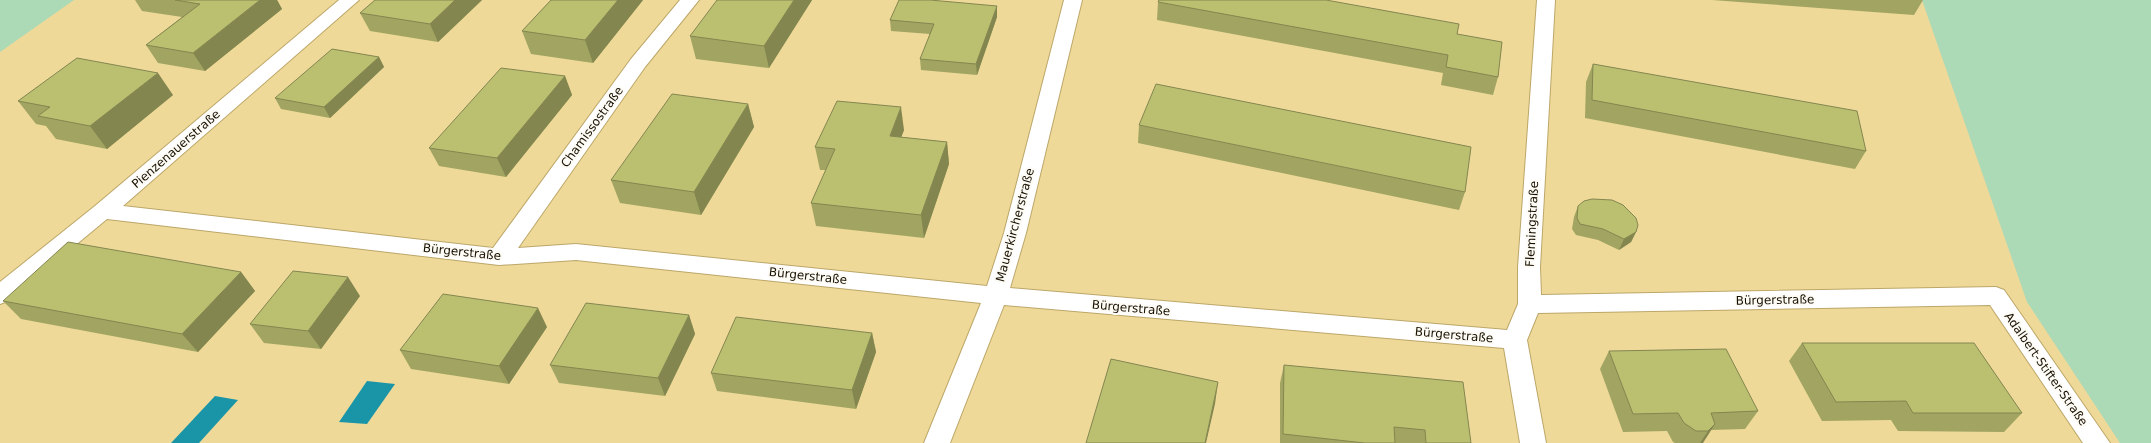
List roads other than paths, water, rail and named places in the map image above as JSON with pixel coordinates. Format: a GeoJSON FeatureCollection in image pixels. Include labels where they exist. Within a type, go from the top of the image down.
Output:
{"type":"FeatureCollection","features":[{"type":"Feature","properties":{"kind":"street","name":"Pienzenauerstraße"},"geometry":{"type":"LineString","coordinates":[[0,294],[103,211],[350,0]]}},
{"type":"Feature","properties":{"kind":"street","name":"Chamissostraße"},"geometry":{"type":"LineString","coordinates":[[499,258],[638,63],[690,0]]}},
{"type":"Feature","properties":{"kind":"street","name":"Mauerkircherstraße"},"geometry":{"type":"LineString","coordinates":[[937,443],[996,296],[1015,233],[1073,0]]}},
{"type":"Feature","properties":{"kind":"street","name":"Flemingstraße"},"geometry":{"type":"LineString","coordinates":[[1515,340],[1530,304],[1529,267],[1546,0]]}},
{"type":"Feature","properties":{"kind":"street","name":"Bürgerstraße"},"geometry":{"type":"LineString","coordinates":[[103,211],[499,258],[576,252],[996,296],[1515,340]]}},
{"type":"Feature","properties":{"kind":"street","name":"Bürgerstraße"},"geometry":{"type":"LineString","coordinates":[[1530,304],[1996,296]]}},
{"type":"Feature","properties":{"kind":"street","name":"Adalbert-Stifter-Straße"},"geometry":{"type":"LineString","coordinates":[[1996,296],[2097,443]]}},
{"type":"Feature","properties":{"kind":"street"},"geometry":{"type":"LineString","coordinates":[[1515,340],[1533,443]]}},
{"type":"Feature","properties":{"kind":"water"},"geometry":{"type":"Polygon","coordinates":[[[367,381],[395,384],[367,424],[339,422],[367,381]]]}},
{"type":"Feature","properties":{"kind":"water"},"geometry":{"type":"Polygon","coordinates":[[[215,396],[238,400],[199,443],[171,443],[215,396]]]}}]}
